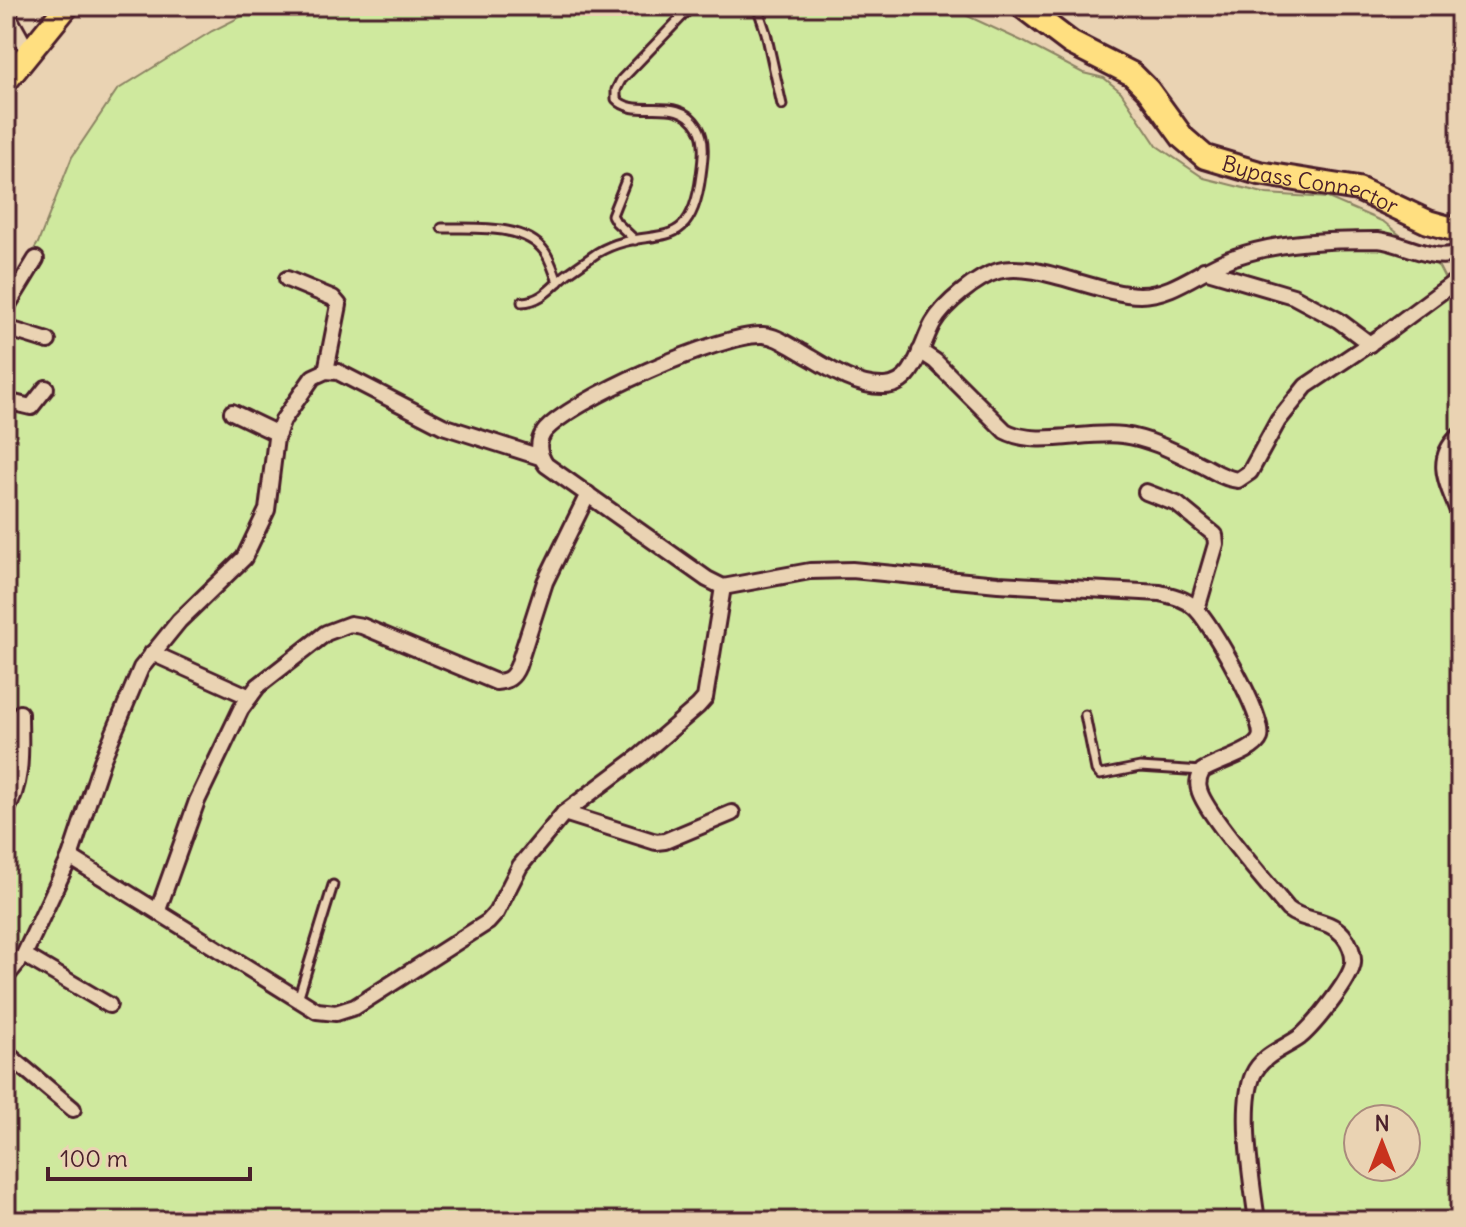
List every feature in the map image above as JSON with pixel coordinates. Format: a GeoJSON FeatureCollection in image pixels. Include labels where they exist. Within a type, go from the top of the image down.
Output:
{"type":"FeatureCollection","features":[{"type":"Feature","properties":{"kind":"main road"},"geometry":{"type":"LineString","coordinates":[[6,81],[67,6]]}},
{"type":"Feature","properties":{"kind":"main road","name":"Bypass Connector"},"geometry":{"type":"LineString","coordinates":[[1022,6],[1071,43],[1125,69],[1140,80],[1183,138],[1205,157],[1259,173],[1358,189],[1428,222],[1460,231]]}},
{"type":"Feature","properties":{"kind":"street"},"geometry":{"type":"LineString","coordinates":[[6,12],[30,55]]}},
{"type":"Feature","properties":{"kind":"street"},"geometry":{"type":"LineString","coordinates":[[1257,1221],[1248,1115],[1252,1079],[1262,1061],[1303,1035],[1316,1021],[1347,976],[1353,960],[1350,946],[1341,933],[1326,923],[1294,913],[1278,897],[1213,815],[1201,795],[1198,779],[1202,771],[1254,746],[1261,736],[1261,727],[1248,696],[1197,609],[1180,598],[1160,593],[1013,586],[852,570],[810,571],[723,587],[707,579],[546,465],[540,457],[539,444],[543,433],[580,404],[617,384],[667,363],[755,335],[782,340],[828,368],[859,382],[886,387],[908,374],[934,322],[945,308],[961,293],[1000,270],[1034,272],[1138,296],[1173,287],[1204,270],[1247,253],[1303,242],[1378,240],[1438,257],[1460,252]]}},
{"type":"Feature","properties":{"kind":"street"},"geometry":{"type":"LineString","coordinates":[[6,308],[36,259]]}},
{"type":"Feature","properties":{"kind":"street"},"geometry":{"type":"LineString","coordinates":[[1204,270],[1293,296],[1338,320],[1370,344]]}},
{"type":"Feature","properties":{"kind":"street"},"geometry":{"type":"LineString","coordinates":[[920,351],[935,361],[1005,431],[1014,435],[1034,437],[1107,433],[1135,437],[1168,448],[1232,480],[1238,480],[1250,472],[1278,421],[1306,386],[1460,278]]}},
{"type":"Feature","properties":{"kind":"street"},"geometry":{"type":"LineString","coordinates":[[287,279],[333,298],[339,305],[326,371]]}},
{"type":"Feature","properties":{"kind":"street"},"geometry":{"type":"LineString","coordinates":[[6,328],[48,341]]}},
{"type":"Feature","properties":{"kind":"street"},"geometry":{"type":"LineString","coordinates":[[6,977],[24,955],[70,857],[102,761],[134,682],[152,653],[179,621],[244,558],[254,543],[267,510],[278,434],[283,420],[313,377],[326,371],[338,372],[443,426],[540,457]]}},
{"type":"Feature","properties":{"kind":"street"},"geometry":{"type":"LineString","coordinates":[[6,401],[31,407],[46,388]]}},
{"type":"Feature","properties":{"kind":"street"},"geometry":{"type":"LineString","coordinates":[[232,412],[278,434]]}},
{"type":"Feature","properties":{"kind":"street"},"geometry":{"type":"LineString","coordinates":[[1460,439],[1449,450],[1447,457],[1450,481],[1460,508]]}},
{"type":"Feature","properties":{"kind":"street"},"geometry":{"type":"LineString","coordinates":[[1146,492],[1177,504],[1215,535],[1216,544],[1197,609]]}},
{"type":"Feature","properties":{"kind":"street"},"geometry":{"type":"LineString","coordinates":[[158,910],[197,801],[241,709],[276,670],[326,633],[350,624],[362,626],[496,682],[513,677],[545,582],[588,494]]}},
{"type":"Feature","properties":{"kind":"street"},"geometry":{"type":"LineString","coordinates":[[70,857],[317,1011],[336,1013],[355,1007],[488,922],[496,913],[520,866],[564,813],[640,756],[698,706],[705,698],[723,587]]}},
{"type":"Feature","properties":{"kind":"street"},"geometry":{"type":"LineString","coordinates":[[152,653],[250,697]]}},
{"type":"Feature","properties":{"kind":"street"},"geometry":{"type":"LineString","coordinates":[[6,811],[17,786],[20,769],[20,713]]}},
{"type":"Feature","properties":{"kind":"street"},"geometry":{"type":"LineString","coordinates":[[564,813],[656,842],[732,813]]}},
{"type":"Feature","properties":{"kind":"street"},"geometry":{"type":"LineString","coordinates":[[24,955],[109,1005]]}},
{"type":"Feature","properties":{"kind":"street"},"geometry":{"type":"LineString","coordinates":[[6,1053],[73,1109]]}},
{"type":"Feature","properties":{"kind":"lane"},"geometry":{"type":"LineString","coordinates":[[522,302],[534,302],[606,248],[675,232],[691,217],[699,186],[702,138],[699,128],[685,113],[622,105],[616,99],[616,90],[621,80],[692,6]]}},
{"type":"Feature","properties":{"kind":"lane"},"geometry":{"type":"LineString","coordinates":[[757,6],[782,105]]}},
{"type":"Feature","properties":{"kind":"lane"},"geometry":{"type":"LineString","coordinates":[[626,180],[612,215],[635,240]]}},
{"type":"Feature","properties":{"kind":"lane"},"geometry":{"type":"LineString","coordinates":[[442,228],[491,230],[525,237],[545,252],[558,282]]}},
{"type":"Feature","properties":{"kind":"lane"},"geometry":{"type":"LineString","coordinates":[[1085,715],[1096,770],[1100,775],[1140,767],[1202,771]]}},
{"type":"Feature","properties":{"kind":"lane"},"geometry":{"type":"LineString","coordinates":[[298,999],[333,885]]}},
{"type":"Feature","properties":{"kind":"green space"},"geometry":{"type":"Polygon","coordinates":[[[262,6],[946,6],[1083,73],[1104,78],[1121,92],[1157,146],[1204,178],[1267,194],[1328,198],[1384,222],[1439,267],[1460,308],[1460,1221],[6,1221],[6,294],[38,243],[72,157],[117,90],[212,31],[262,6]]]}}]}
